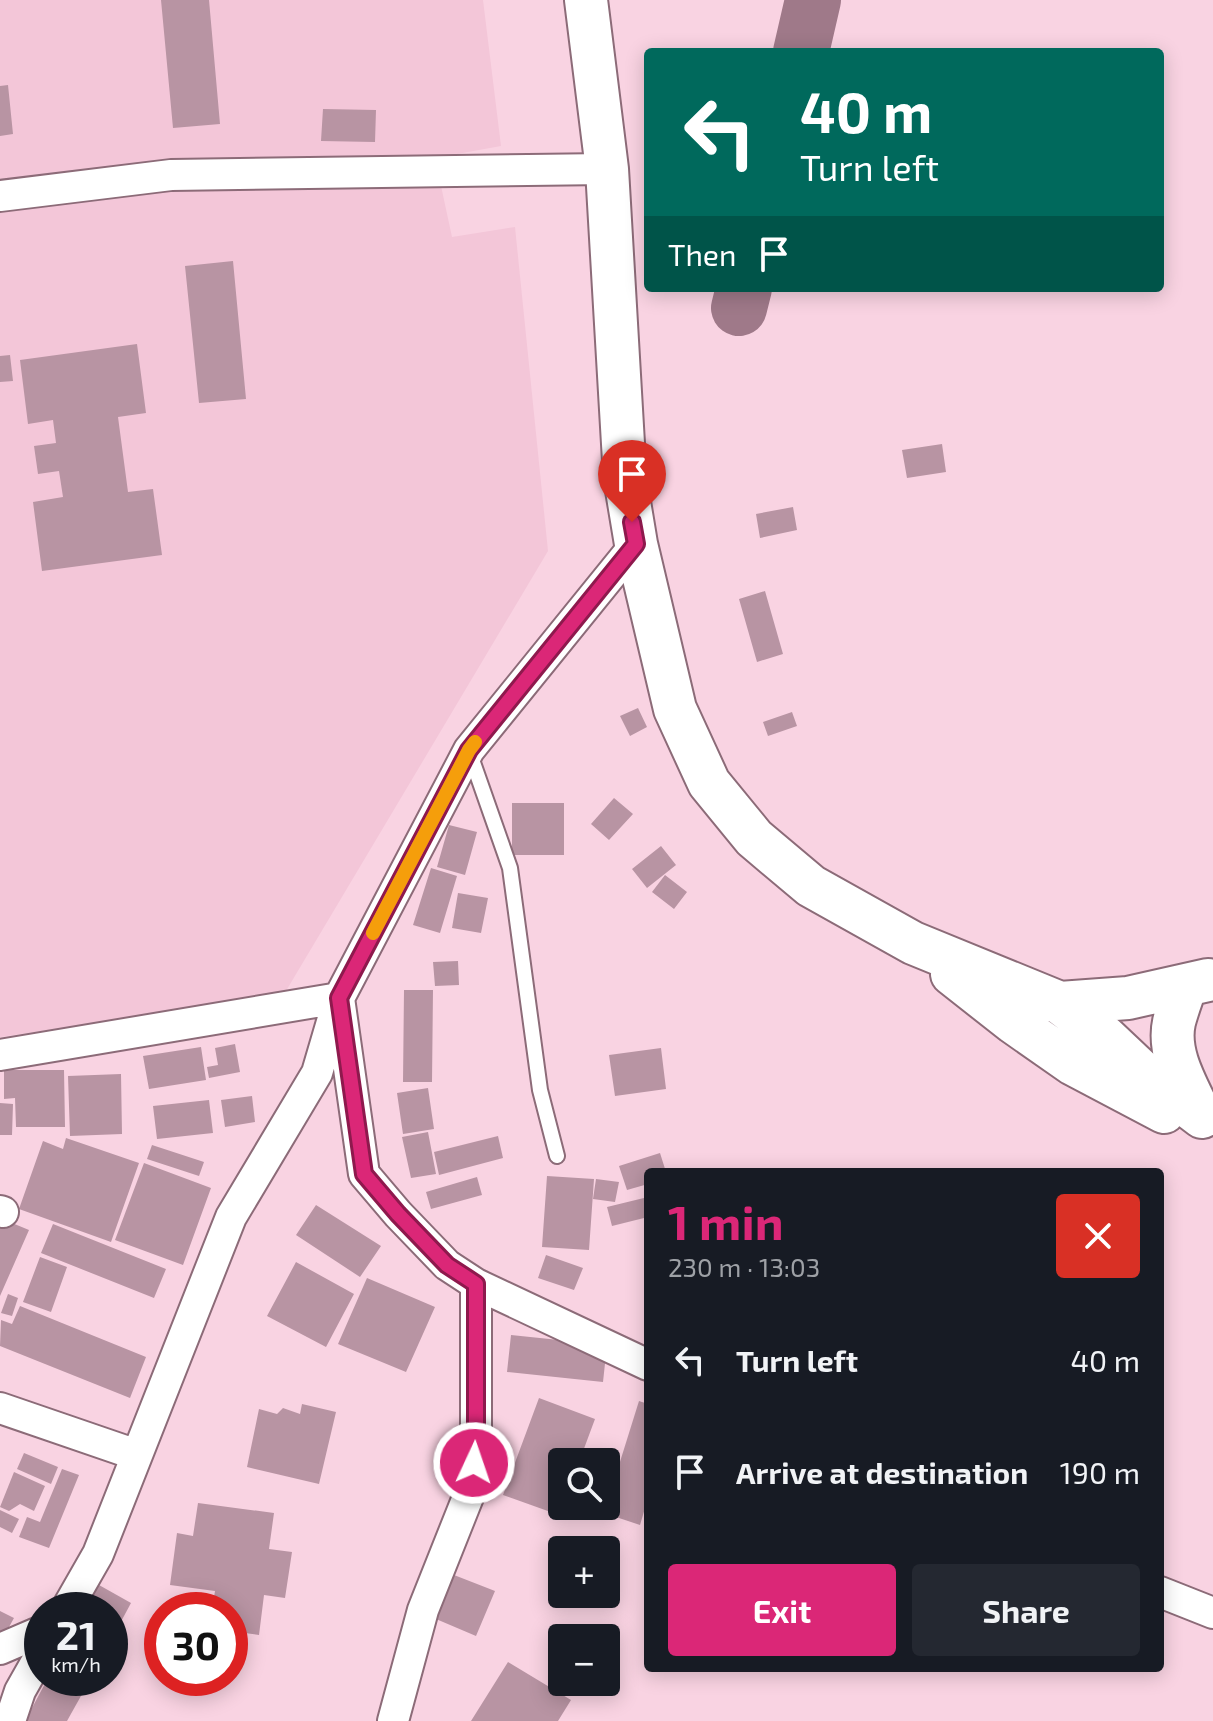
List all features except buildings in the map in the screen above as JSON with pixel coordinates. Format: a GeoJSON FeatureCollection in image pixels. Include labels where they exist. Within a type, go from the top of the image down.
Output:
{"type":"FeatureCollection","features":[{"type":"Feature","properties":{"kind":"main road"},"geometry":{"type":"LineString","coordinates":[[586,0],[607,169],[625,478],[636,544],[675,709],[709,783],[754,838],[811,886],[913,943],[1060,1003],[1105,1037],[1209,1129]]}},
{"type":"Feature","properties":{"kind":"main road"},"geometry":{"type":"LineString","coordinates":[[913,943],[1013,1022],[1073,1064],[1209,1129]]}},
{"type":"Feature","properties":{"kind":"main road"},"geometry":{"type":"LineString","coordinates":[[1060,1003],[1128,998],[1199,982]]}},
{"type":"Feature","properties":{"kind":"main road"},"geometry":{"type":"LineString","coordinates":[[1199,982],[1173,1025],[1174,1052],[1185,1083],[1209,1129]]}},
{"type":"Feature","properties":{"kind":"street"},"geometry":{"type":"LineString","coordinates":[[0,196],[171,175],[607,169]]}},
{"type":"Feature","properties":{"kind":"street"},"geometry":{"type":"LineString","coordinates":[[76,1592],[98,1554],[231,1217],[317,1073],[339,998],[469,750],[636,544]]}},
{"type":"Feature","properties":{"kind":"street"},"geometry":{"type":"LineString","coordinates":[[0,1055],[339,998]]}},
{"type":"Feature","properties":{"kind":"street"},"geometry":{"type":"LineString","coordinates":[[339,998],[364,1174],[447,1265],[476,1284],[644,1363]]}},
{"type":"Feature","properties":{"kind":"street"},"geometry":{"type":"LineString","coordinates":[[393,1721],[423,1610],[472,1487],[476,1439],[476,1284]]}},
{"type":"Feature","properties":{"kind":"street"},"geometry":{"type":"LineString","coordinates":[[0,1408],[137,1455]]}},
{"type":"Feature","properties":{"kind":"street"},"geometry":{"type":"LineString","coordinates":[[1164,1594],[1213,1613]]}},
{"type":"Feature","properties":{"kind":"street"},"geometry":{"type":"LineString","coordinates":[[0,1649],[24,1639]]}},
{"type":"Feature","properties":{"kind":"street"},"geometry":{"type":"LineString","coordinates":[[10,1721],[24,1684]]}},
{"type":"Feature","properties":{"kind":"lane"},"geometry":{"type":"LineString","coordinates":[[469,750],[510,868],[540,1090],[557,1156]]}},
{"type":"Feature","properties":{"kind":"shaded area"},"geometry":{"type":"Polygon","coordinates":[[[0,0],[483,0],[501,146],[435,158],[452,237],[515,227],[548,551],[283,996],[0,1037],[0,0]]]}},
{"type":"Feature","properties":{"kind":"waterway"},"geometry":{"type":"LineString","coordinates":[[802,48],[813,0]]}},
{"type":"Feature","properties":{"kind":"waterway"},"geometry":{"type":"LineString","coordinates":[[739,308],[743,292]]}},
{"type":"Feature","properties":{"kind":"slow traffic"},"geometry":{"type":"LineString","coordinates":[[373,933],[475,742]]}},
{"type":"Feature","properties":{"kind":"route"},"geometry":{"type":"LineString","coordinates":[[474,1463],[476,1284],[447,1265],[364,1174],[339,998],[469,750],[636,544],[632,522]]}}]}
